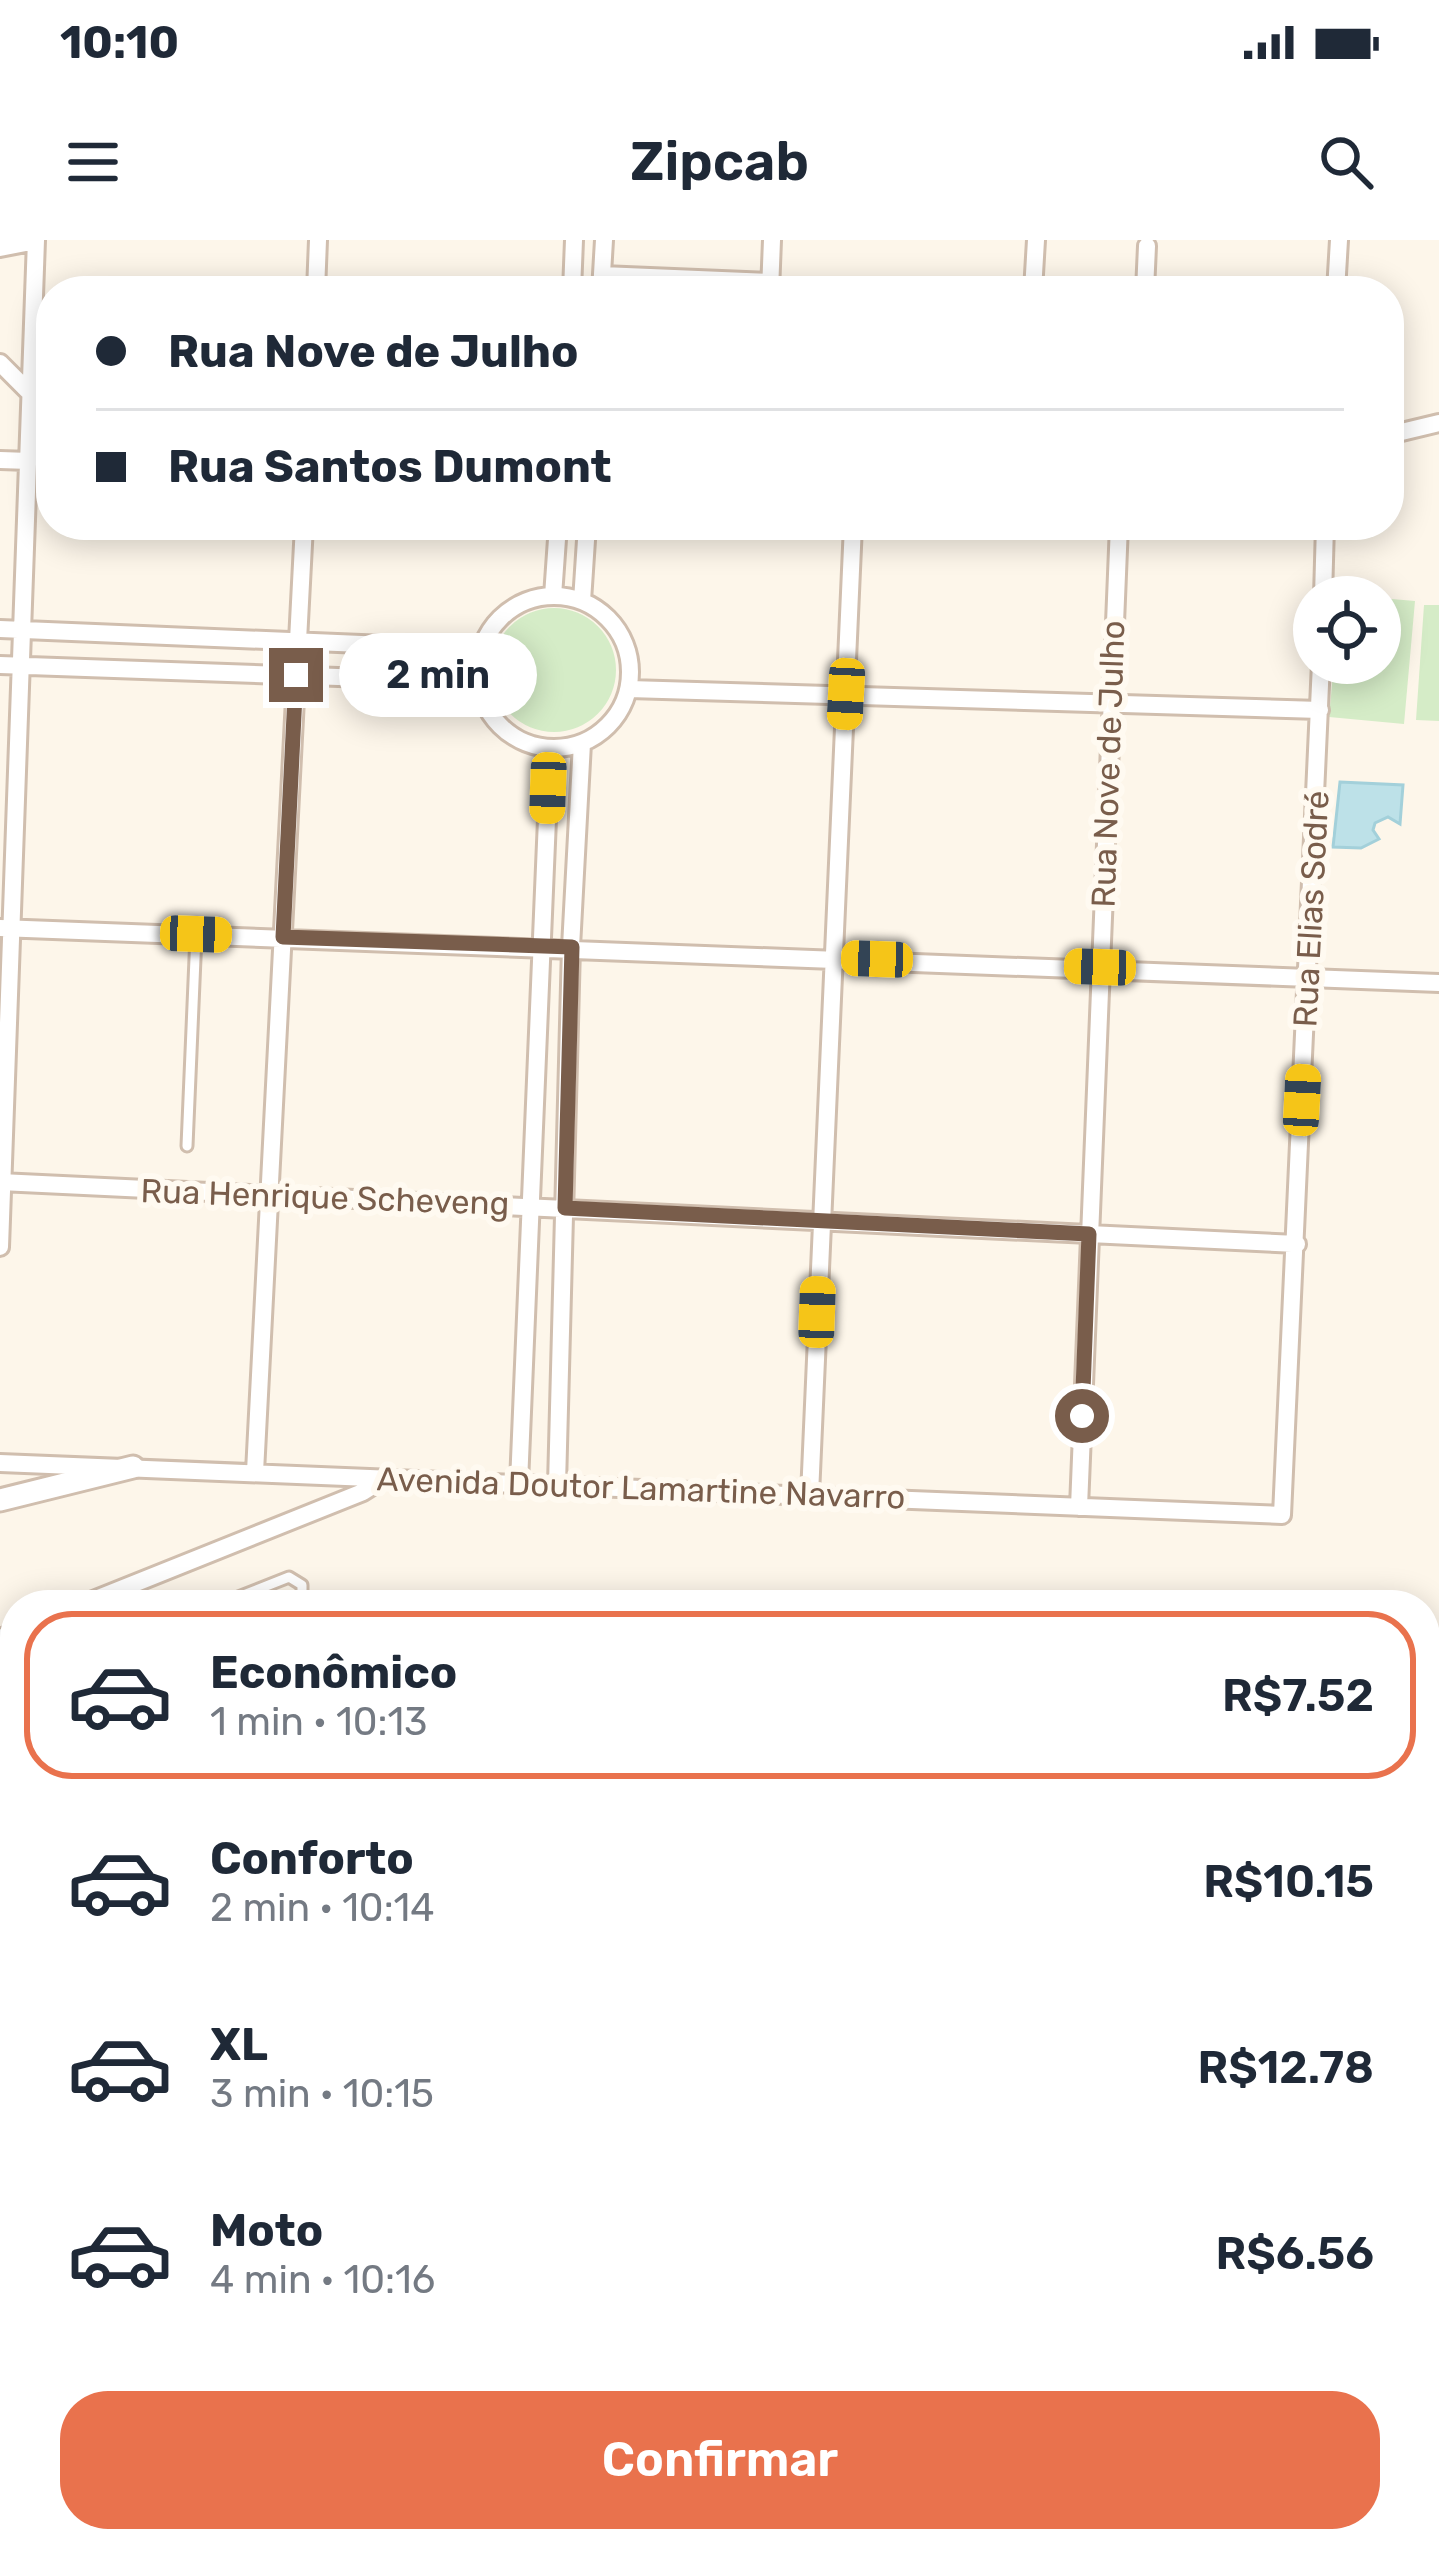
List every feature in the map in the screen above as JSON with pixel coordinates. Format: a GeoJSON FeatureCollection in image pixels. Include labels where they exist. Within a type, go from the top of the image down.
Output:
{"type":"FeatureCollection","features":[{"type":"Feature","properties":{"kind":"street"},"geometry":{"type":"LineString","coordinates":[[0,248],[36,240],[22,667],[7,928],[0,1247]]}},
{"type":"Feature","properties":{"kind":"street"},"geometry":{"type":"LineString","coordinates":[[317,276],[319,240]]}},
{"type":"Feature","properties":{"kind":"street"},"geometry":{"type":"LineString","coordinates":[[573,276],[574,240]]}},
{"type":"Feature","properties":{"kind":"street"},"geometry":{"type":"LineString","coordinates":[[602,276],[604,240]]}},
{"type":"Feature","properties":{"kind":"street"},"geometry":{"type":"LineString","coordinates":[[770,276],[772,240]]}},
{"type":"Feature","properties":{"kind":"street"},"geometry":{"type":"LineString","coordinates":[[1034,276],[1036,240]]}},
{"type":"Feature","properties":{"kind":"street"},"geometry":{"type":"LineString","coordinates":[[1337,276],[1339,240]]}},
{"type":"Feature","properties":{"kind":"street"},"geometry":{"type":"LineString","coordinates":[[1146,276],[1147,246]]}},
{"type":"Feature","properties":{"kind":"street"},"geometry":{"type":"LineString","coordinates":[[0,363],[36,394]]}},
{"type":"Feature","properties":{"kind":"street"},"geometry":{"type":"LineString","coordinates":[[1404,431],[1439,423]]}},
{"type":"Feature","properties":{"kind":"street"},"geometry":{"type":"LineString","coordinates":[[0,460],[28,461]]}},
{"type":"Feature","properties":{"kind":"street"},"geometry":{"type":"LineString","coordinates":[[255,1472],[303,540]]}},
{"type":"Feature","properties":{"kind":"street"},"geometry":{"type":"LineString","coordinates":[[553,596],[557,540]]}},
{"type":"Feature","properties":{"kind":"street"},"geometry":{"type":"LineString","coordinates":[[582,601],[586,540]]}},
{"type":"Feature","properties":{"kind":"street"},"geometry":{"type":"LineString","coordinates":[[810,1495],[852,540]]}},
{"type":"Feature","properties":{"kind":"street","name":"Rua Nove de Julho"},"geometry":{"type":"LineString","coordinates":[[1079,1507],[1118,540]]}},
{"type":"Feature","properties":{"kind":"street"},"geometry":{"type":"LineString","coordinates":[[1324,576],[1325,540]]}},
{"type":"Feature","properties":{"kind":"street"},"geometry":{"type":"LineString","coordinates":[[553,596],[582,601],[616,627],[626,646],[629,689],[611,722],[582,743],[550,748],[524,742],[502,728],[486,707],[478,682],[481,649],[488,634],[522,603],[553,596]]}},
{"type":"Feature","properties":{"kind":"street"},"geometry":{"type":"LineString","coordinates":[[0,629],[481,649]]}},
{"type":"Feature","properties":{"kind":"street"},"geometry":{"type":"LineString","coordinates":[[0,665],[478,682]]}},
{"type":"Feature","properties":{"kind":"street","name":"Rua Elias Sodré"},"geometry":{"type":"LineString","coordinates":[[1282,1515],[1321,684]]}},
{"type":"Feature","properties":{"kind":"street"},"geometry":{"type":"LineString","coordinates":[[629,689],[1320,710]]}},
{"type":"Feature","properties":{"kind":"street"},"geometry":{"type":"LineString","coordinates":[[557,1485],[582,743]]}},
{"type":"Feature","properties":{"kind":"street"},"geometry":{"type":"LineString","coordinates":[[519,1483],[550,748]]}},
{"type":"Feature","properties":{"kind":"street"},"geometry":{"type":"LineString","coordinates":[[7,928],[1439,983]]}},
{"type":"Feature","properties":{"kind":"street","name":"Rua Henrique Scheveng"},"geometry":{"type":"LineString","coordinates":[[3,1183],[1297,1244]]}},
{"type":"Feature","properties":{"kind":"street","name":"Avenida Doutor Lamartine Navarro"},"geometry":{"type":"LineString","coordinates":[[0,1462],[1282,1515]]}},
{"type":"Feature","properties":{"kind":"street"},"geometry":{"type":"LineString","coordinates":[[0,1500],[133,1467]]}},
{"type":"Feature","properties":{"kind":"street"},"geometry":{"type":"LineString","coordinates":[[126,1590],[386,1478]]}},
{"type":"Feature","properties":{"kind":"lane"},"geometry":{"type":"LineString","coordinates":[[187,1146],[196,934]]}},
{"type":"Feature","properties":{"kind":"lane"},"geometry":{"type":"LineString","coordinates":[[256,1590],[289,1577],[298,1579],[302,1590]]}},
{"type":"Feature","properties":{"kind":"green space"},"geometry":{"type":"Polygon","coordinates":[[[1401,600],[1415,601],[1404,724],[1329,717],[1332,684],[1401,684],[1401,600]]]}},
{"type":"Feature","properties":{"kind":"green space"},"geometry":{"type":"Polygon","coordinates":[[[1424,605],[1439,605],[1439,721],[1416,720],[1424,605]]]}},
{"type":"Feature","properties":{"kind":"green space"},"geometry":{"type":"Polygon","coordinates":[[[554,608],[578,613],[598,626],[611,646],[616,670],[611,694],[598,714],[578,727],[554,732],[530,727],[510,714],[497,694],[492,670],[497,646],[510,626],[530,613],[554,608]]]}},
{"type":"Feature","properties":{"kind":"water"},"geometry":{"type":"Polygon","coordinates":[[[1340,782],[1403,785],[1400,824],[1388,817],[1375,823],[1373,830],[1379,839],[1361,848],[1333,847],[1340,782]]]}},
{"type":"Feature","properties":{"kind":"route"},"geometry":{"type":"LineString","coordinates":[[296,675],[283,937],[572,947],[565,1208],[1089,1234],[1082,1416]]}}]}
